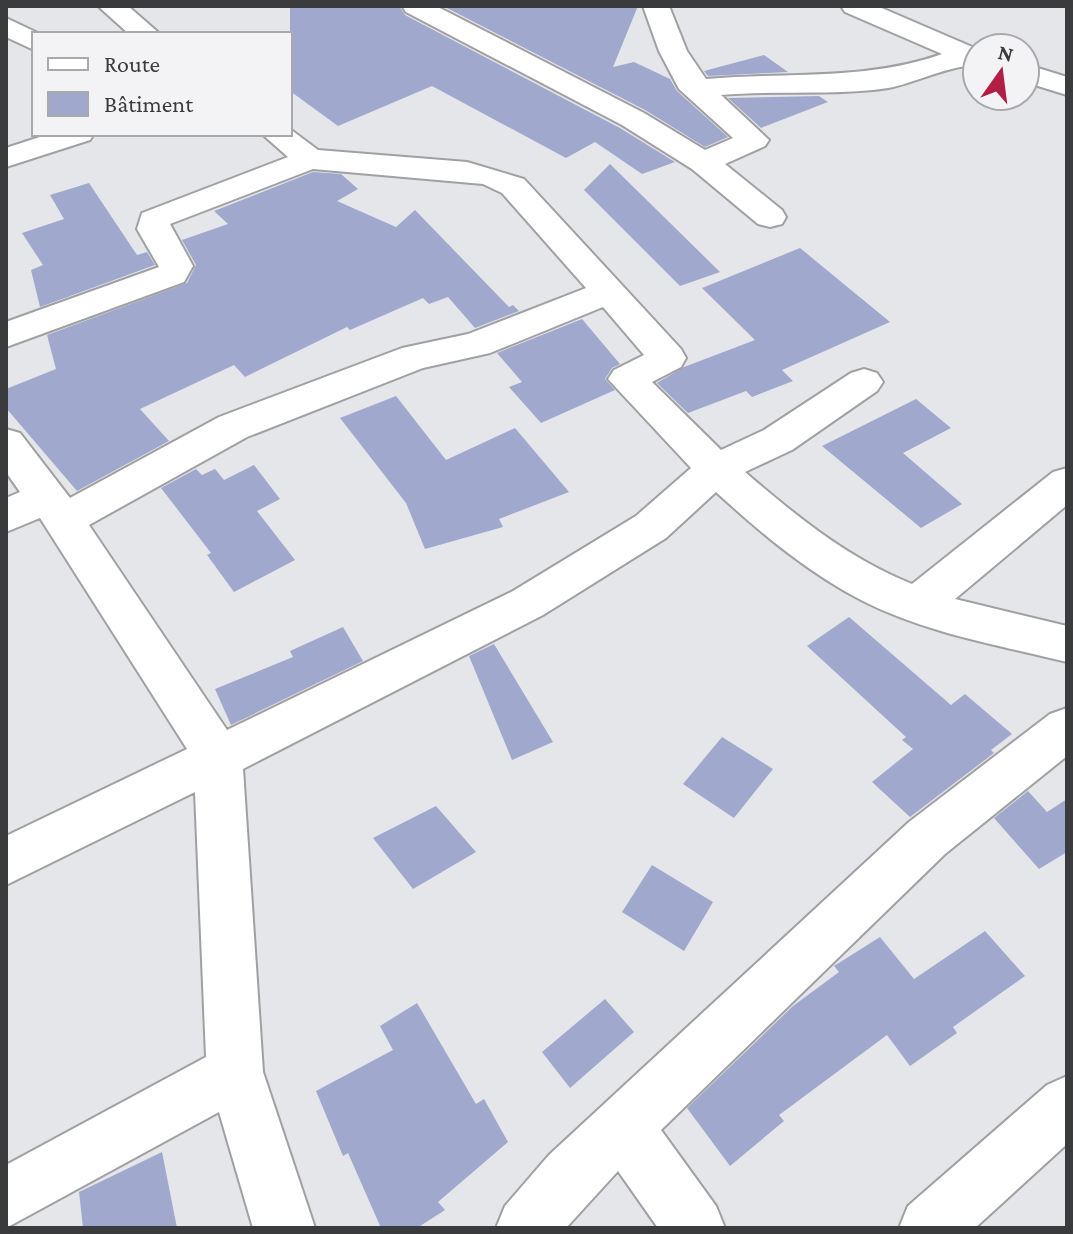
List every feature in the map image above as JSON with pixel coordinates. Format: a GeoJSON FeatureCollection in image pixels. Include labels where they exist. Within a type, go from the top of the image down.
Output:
{"type":"FeatureCollection","features":[{"type":"Feature","properties":{"kind":"street"},"geometry":{"type":"LineString","coordinates":[[111,6],[144,32]]}},
{"type":"Feature","properties":{"kind":"street"},"geometry":{"type":"LineString","coordinates":[[415,6],[633,119],[703,162],[770,217]]}},
{"type":"Feature","properties":{"kind":"street"},"geometry":{"type":"LineString","coordinates":[[656,6],[671,52],[694,89],[754,140],[703,162]]}},
{"type":"Feature","properties":{"kind":"street"},"geometry":{"type":"LineString","coordinates":[[854,6],[961,53]]}},
{"type":"Feature","properties":{"kind":"street"},"geometry":{"type":"LineString","coordinates":[[6,26],[32,41]]}},
{"type":"Feature","properties":{"kind":"street"},"geometry":{"type":"LineString","coordinates":[[694,89],[767,82],[884,80],[961,60]]}},
{"type":"Feature","properties":{"kind":"street"},"geometry":{"type":"LineString","coordinates":[[1041,78],[1067,86]]}},
{"type":"Feature","properties":{"kind":"street"},"geometry":{"type":"LineString","coordinates":[[6,158],[73,136]]}},
{"type":"Feature","properties":{"kind":"street"},"geometry":{"type":"LineString","coordinates":[[280,136],[310,159]]}},
{"type":"Feature","properties":{"kind":"street"},"geometry":{"type":"LineString","coordinates":[[6,335],[172,274],[176,266],[154,229],[154,220],[310,159],[467,171],[493,177],[513,186],[668,358],[627,379],[714,470],[803,541],[863,579],[917,605],[1067,644]]}},
{"type":"Feature","properties":{"kind":"street"},"geometry":{"type":"LineString","coordinates":[[39,511],[233,427],[415,357],[477,344],[536,318],[611,292]]}},
{"type":"Feature","properties":{"kind":"street"},"geometry":{"type":"LineString","coordinates":[[6,861],[528,603],[651,527],[714,470],[778,440],[864,382]]}},
{"type":"Feature","properties":{"kind":"street"},"geometry":{"type":"LineString","coordinates":[[6,443],[39,511],[218,757],[235,1072],[284,1228]]}},
{"type":"Feature","properties":{"kind":"street"},"geometry":{"type":"LineString","coordinates":[[917,605],[1067,483]]}},
{"type":"Feature","properties":{"kind":"street"},"geometry":{"type":"LineString","coordinates":[[527,1228],[570,1176],[927,838],[1067,728]]}},
{"type":"Feature","properties":{"kind":"street"},"geometry":{"type":"LineString","coordinates":[[6,1198],[235,1072]]}},
{"type":"Feature","properties":{"kind":"street"},"geometry":{"type":"LineString","coordinates":[[930,1228],[1067,1105]]}},
{"type":"Feature","properties":{"kind":"street"},"geometry":{"type":"LineString","coordinates":[[624,1128],[694,1228]]}},
{"type":"Feature","properties":{"kind":"building"},"geometry":{"type":"Polygon","coordinates":[[[290,6],[399,6],[405,15],[620,128],[675,162],[642,174],[595,142],[566,158],[432,86],[338,126],[292,92],[290,6]]]}},
{"type":"Feature","properties":{"kind":"building"},"geometry":{"type":"Polygon","coordinates":[[[443,6],[638,6],[613,67],[634,62],[670,79],[677,91],[728,137],[705,147],[645,110],[443,6]]]}},
{"type":"Feature","properties":{"kind":"building"},"geometry":{"type":"Polygon","coordinates":[[[764,55],[788,72],[708,76],[704,71],[764,55]]]}},
{"type":"Feature","properties":{"kind":"building"},"geometry":{"type":"Polygon","coordinates":[[[819,96],[828,102],[761,128],[728,98],[819,96]]]}},
{"type":"Feature","properties":{"kind":"building"},"geometry":{"type":"Polygon","coordinates":[[[610,164],[720,272],[680,286],[584,190],[610,164]]]}},
{"type":"Feature","properties":{"kind":"building"},"geometry":{"type":"Polygon","coordinates":[[[313,172],[341,174],[358,189],[337,201],[396,227],[415,210],[509,307],[513,305],[519,311],[475,328],[448,297],[429,304],[423,298],[350,330],[347,327],[245,377],[234,365],[140,409],[169,441],[77,491],[6,408],[6,389],[56,369],[47,335],[187,283],[196,265],[182,240],[228,224],[214,211],[313,172]]]}},
{"type":"Feature","properties":{"kind":"building"},"geometry":{"type":"Polygon","coordinates":[[[89,183],[137,255],[147,252],[155,265],[40,307],[31,270],[43,265],[22,233],[64,219],[50,195],[89,183]]]}},
{"type":"Feature","properties":{"kind":"building"},"geometry":{"type":"Polygon","coordinates":[[[800,248],[890,322],[782,370],[793,381],[752,397],[746,391],[688,413],[657,383],[684,367],[755,340],[702,288],[800,248]]]}},
{"type":"Feature","properties":{"kind":"building"},"geometry":{"type":"Polygon","coordinates":[[[582,319],[620,364],[612,368],[605,379],[615,390],[541,423],[509,387],[522,382],[497,353],[582,319]]]}},
{"type":"Feature","properties":{"kind":"building"},"geometry":{"type":"Polygon","coordinates":[[[396,396],[446,460],[515,428],[569,492],[499,519],[503,527],[425,549],[406,503],[340,418],[396,396]]]}},
{"type":"Feature","properties":{"kind":"building"},"geometry":{"type":"Polygon","coordinates":[[[916,399],[951,428],[903,453],[962,504],[921,528],[822,446],[916,399]]]}},
{"type":"Feature","properties":{"kind":"building"},"geometry":{"type":"Polygon","coordinates":[[[254,465],[280,499],[257,511],[295,560],[234,592],[207,555],[211,553],[161,488],[196,469],[202,475],[215,469],[224,480],[254,465]]]}},
{"type":"Feature","properties":{"kind":"building"},"geometry":{"type":"Polygon","coordinates":[[[849,617],[951,705],[965,694],[1012,734],[991,750],[994,753],[910,817],[872,782],[913,749],[902,740],[906,737],[807,646],[849,617]]]}},
{"type":"Feature","properties":{"kind":"building"},"geometry":{"type":"Polygon","coordinates":[[[343,627],[363,661],[231,725],[215,689],[293,657],[290,651],[343,627]]]}},
{"type":"Feature","properties":{"kind":"building"},"geometry":{"type":"Polygon","coordinates":[[[494,644],[553,742],[512,760],[469,656],[494,644]]]}},
{"type":"Feature","properties":{"kind":"building"},"geometry":{"type":"Polygon","coordinates":[[[722,737],[773,769],[734,818],[683,784],[722,737]]]}},
{"type":"Feature","properties":{"kind":"building"},"geometry":{"type":"Polygon","coordinates":[[[1028,791],[1047,812],[1067,799],[1067,852],[1039,869],[994,818],[1028,791]]]}},
{"type":"Feature","properties":{"kind":"building"},"geometry":{"type":"Polygon","coordinates":[[[436,806],[476,852],[413,889],[373,838],[436,806]]]}},
{"type":"Feature","properties":{"kind":"building"},"geometry":{"type":"Polygon","coordinates":[[[652,865],[713,902],[684,951],[622,912],[652,865]]]}},
{"type":"Feature","properties":{"kind":"building"},"geometry":{"type":"Polygon","coordinates":[[[985,931],[1025,976],[953,1027],[957,1033],[910,1066],[887,1035],[779,1115],[784,1121],[730,1166],[687,1108],[793,1006],[839,972],[834,966],[880,937],[914,979],[985,931]]]}},
{"type":"Feature","properties":{"kind":"building"},"geometry":{"type":"Polygon","coordinates":[[[605,999],[634,1032],[570,1088],[542,1052],[605,999]]]}},
{"type":"Feature","properties":{"kind":"building"},"geometry":{"type":"Polygon","coordinates":[[[417,1003],[476,1104],[484,1099],[508,1142],[438,1202],[445,1210],[417,1228],[381,1228],[348,1153],[343,1156],[316,1091],[393,1050],[380,1026],[417,1003]]]}},
{"type":"Feature","properties":{"kind":"building"},"geometry":{"type":"Polygon","coordinates":[[[162,1152],[177,1228],[83,1228],[79,1192],[162,1152]]]}}]}
